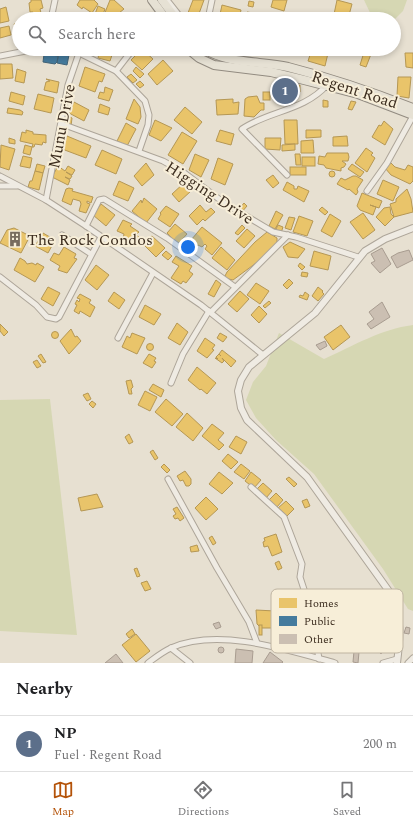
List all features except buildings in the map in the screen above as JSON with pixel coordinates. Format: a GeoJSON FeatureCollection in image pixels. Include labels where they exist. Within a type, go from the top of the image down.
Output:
{"type":"FeatureCollection","features":[{"type":"Feature","properties":{"kind":"main road"},"geometry":{"type":"LineString","coordinates":[[152,0],[158,12]]}},
{"type":"Feature","properties":{"kind":"main road"},"geometry":{"type":"LineString","coordinates":[[162,0],[171,12]]}},
{"type":"Feature","properties":{"kind":"main road","name":"Regent Road"},"geometry":{"type":"LineString","coordinates":[[197,56],[214,65],[271,72],[361,88],[413,108]]}},
{"type":"Feature","properties":{"kind":"main road","name":"Regent Road"},"geometry":{"type":"LineString","coordinates":[[222,56],[227,58],[272,64],[328,82],[413,116]]}},
{"type":"Feature","properties":{"kind":"street"},"geometry":{"type":"LineString","coordinates":[[52,12],[55,0]]}},
{"type":"Feature","properties":{"kind":"street"},"geometry":{"type":"LineString","coordinates":[[167,0],[176,12]]}},
{"type":"Feature","properties":{"kind":"street"},"geometry":{"type":"LineString","coordinates":[[209,12],[212,0]]}},
{"type":"Feature","properties":{"kind":"street"},"geometry":{"type":"LineString","coordinates":[[0,56],[12,54]]}},
{"type":"Feature","properties":{"kind":"street","name":"Munu Drive"},"geometry":{"type":"LineString","coordinates":[[46,200],[62,124],[68,85],[78,56]]}},
{"type":"Feature","properties":{"kind":"street"},"geometry":{"type":"LineString","coordinates":[[85,56],[116,71],[131,85],[147,106],[148,125],[139,151]]}},
{"type":"Feature","properties":{"kind":"street"},"geometry":{"type":"LineString","coordinates":[[116,71],[128,56]]}},
{"type":"Feature","properties":{"kind":"street"},"geometry":{"type":"LineString","coordinates":[[287,176],[242,129],[252,123],[294,108],[310,99],[328,82]]}},
{"type":"Feature","properties":{"kind":"street"},"geometry":{"type":"LineString","coordinates":[[366,191],[387,163],[413,116]]}},
{"type":"Feature","properties":{"kind":"street","name":"Higging Drive"},"geometry":{"type":"LineString","coordinates":[[62,124],[164,161],[183,172],[223,202],[273,232],[288,235],[358,257]]}},
{"type":"Feature","properties":{"kind":"street"},"geometry":{"type":"LineString","coordinates":[[0,176],[46,200],[86,226],[210,312],[263,355]]}},
{"type":"Feature","properties":{"kind":"street"},"geometry":{"type":"LineString","coordinates":[[0,186],[18,186]]}},
{"type":"Feature","properties":{"kind":"street"},"geometry":{"type":"LineString","coordinates":[[86,226],[99,200],[104,199],[167,238],[235,287]]}},
{"type":"Feature","properties":{"kind":"street"},"geometry":{"type":"LineString","coordinates":[[386,589],[307,477],[251,425],[243,414],[239,399],[239,385],[246,371],[263,355],[315,313],[358,257],[385,239],[413,228]]}},
{"type":"Feature","properties":{"kind":"street"},"geometry":{"type":"LineString","coordinates":[[62,235],[91,254]]}},
{"type":"Feature","properties":{"kind":"street"},"geometry":{"type":"LineString","coordinates":[[171,383],[183,354],[210,312],[277,248],[288,235]]}},
{"type":"Feature","properties":{"kind":"street"},"geometry":{"type":"LineString","coordinates":[[0,277],[36,305],[47,317],[55,319],[59,317],[101,237]]}},
{"type":"Feature","properties":{"kind":"street"},"geometry":{"type":"LineString","coordinates":[[118,338],[153,273]]}},
{"type":"Feature","properties":{"kind":"street"},"geometry":{"type":"LineString","coordinates":[[168,479],[217,568],[249,622],[257,643]]}},
{"type":"Feature","properties":{"kind":"street"},"geometry":{"type":"LineString","coordinates":[[251,487],[284,517],[302,564],[300,577],[304,589]]}},
{"type":"Feature","properties":{"kind":"street"},"geometry":{"type":"LineString","coordinates":[[148,663],[171,648],[186,643],[204,641],[257,643],[271,646]]}},
{"type":"Feature","properties":{"kind":"street"},"geometry":{"type":"LineString","coordinates":[[171,648],[190,663]]}},
{"type":"Feature","properties":{"kind":"street"},"geometry":{"type":"LineString","coordinates":[[298,653],[335,663]]}},
{"type":"Feature","properties":{"kind":"street"},"geometry":{"type":"LineString","coordinates":[[318,653],[319,658]]}},
{"type":"Feature","properties":{"kind":"street"},"geometry":{"type":"LineString","coordinates":[[408,663],[413,658]]}},
{"type":"Feature","properties":{"kind":"street"},"geometry":{"type":"LineString","coordinates":[[383,663],[397,661]]}},
{"type":"Feature","properties":{"kind":"green space"},"geometry":{"type":"Polygon","coordinates":[[[364,0],[407,0],[401,13],[370,12],[364,0]]]}},
{"type":"Feature","properties":{"kind":"green space"},"geometry":{"type":"Polygon","coordinates":[[[413,325],[413,611],[408,609],[403,601],[403,589],[396,589],[383,569],[314,474],[276,440],[256,418],[246,400],[253,382],[266,366],[279,333],[324,359],[378,334],[413,325]]]}},
{"type":"Feature","properties":{"kind":"green space"},"geometry":{"type":"Polygon","coordinates":[[[50,399],[77,635],[0,631],[0,400],[50,399]]]}},
{"type":"Feature","properties":{"kind":"place","name":"NP"},"geometry":{"type":"Point","coordinates":[285,91]}},
{"type":"Feature","properties":{"kind":"place","name":"The Rock Condos"},"geometry":{"type":"Point","coordinates":[15,239]}}]}
